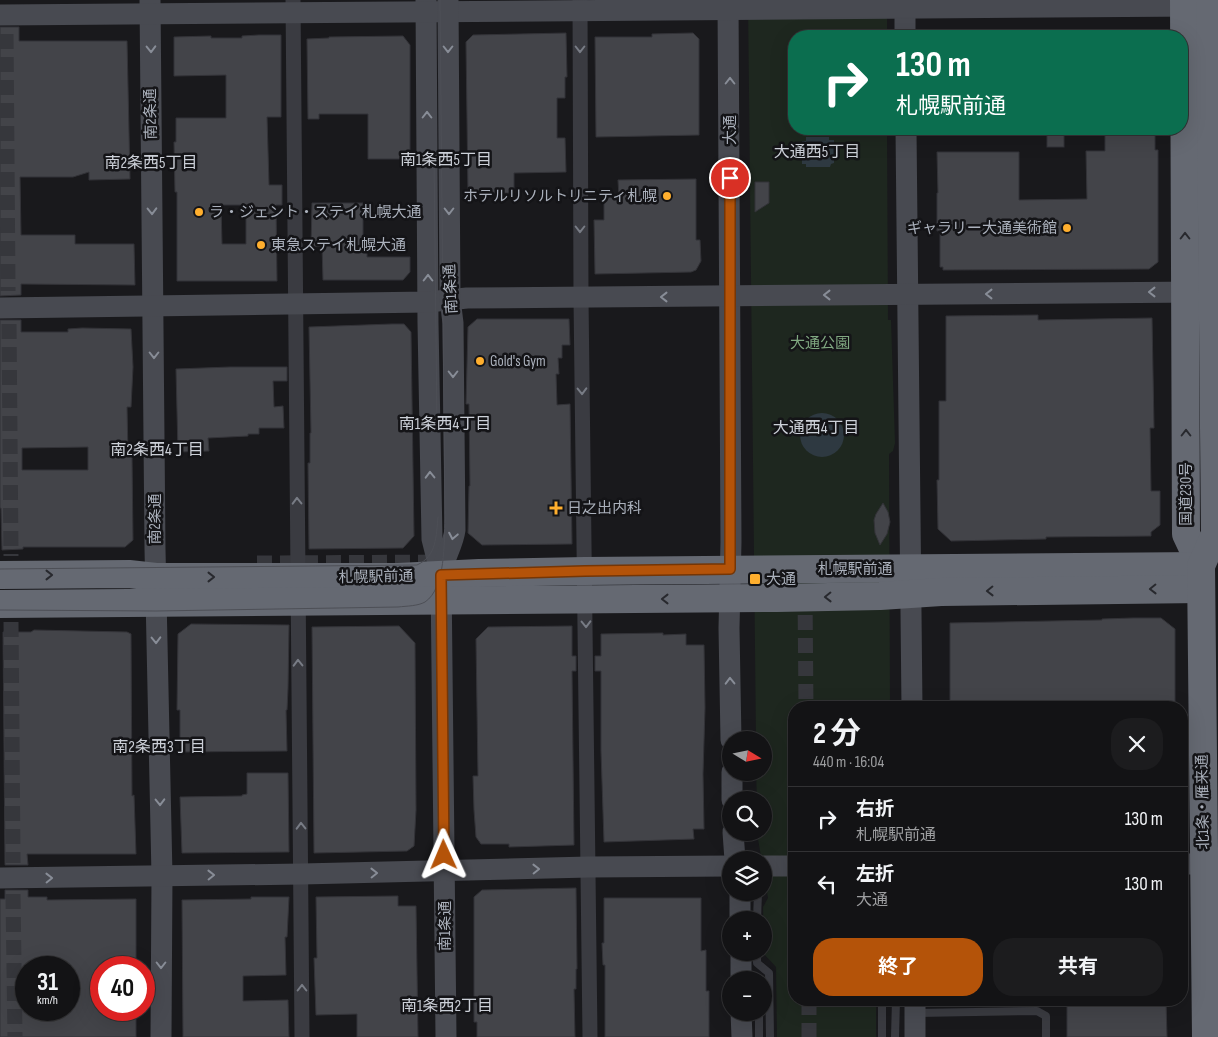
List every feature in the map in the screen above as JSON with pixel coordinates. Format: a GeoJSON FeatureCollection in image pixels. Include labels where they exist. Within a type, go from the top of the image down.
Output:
{"type":"FeatureCollection","features":[{"type":"Feature","properties":{"kind":"highway","name":"国道230号"},"geometry":{"type":"LineString","coordinates":[[1201,4],[1216,292],[1216,534],[1201,577]]}},
{"type":"Feature","properties":{"kind":"highway","name":"国道230号"},"geometry":{"type":"LineString","coordinates":[[1201,4],[1186,292],[1186,534],[1201,577]]}},
{"type":"Feature","properties":{"kind":"highway","name":"札幌駅前通"},"geometry":{"type":"LineString","coordinates":[[0,604],[156,590],[441,587],[585,571],[730,569],[909,581],[941,592],[1201,577]]}},
{"type":"Feature","properties":{"kind":"highway","name":"札幌駅前通"},"geometry":{"type":"LineString","coordinates":[[0,575],[129,574],[156,590]]}},
{"type":"Feature","properties":{"kind":"highway","name":"北1条・雁来通"},"geometry":{"type":"LineString","coordinates":[[1201,577],[1201,864],[1212,1008],[1206,1037]]}},
{"type":"Feature","properties":{"kind":"highway","name":"札幌駅前通"},"geometry":{"type":"LineString","coordinates":[[441,587],[585,599],[730,598],[909,581]]}},
{"type":"Feature","properties":{"kind":"street"},"geometry":{"type":"LineString","coordinates":[[905,4],[905,30]]}},
{"type":"Feature","properties":{"kind":"street"},"geometry":{"type":"LineString","coordinates":[[0,15],[151,7],[1201,4]]}},
{"type":"Feature","properties":{"kind":"street","name":"大通"},"geometry":{"type":"LineString","coordinates":[[728,5],[731,296],[731,731]]}},
{"type":"Feature","properties":{"kind":"street","name":"南1条通"},"geometry":{"type":"LineString","coordinates":[[426,6],[432,539],[441,587]]}},
{"type":"Feature","properties":{"kind":"street","name":"南1条通"},"geometry":{"type":"LineString","coordinates":[[446,1037],[441,587],[442,568],[454,539],[455,530],[453,323],[450,299],[448,6]]}},
{"type":"Feature","properties":{"kind":"street"},"geometry":{"type":"LineString","coordinates":[[580,6],[580,298],[590,1037]]}},
{"type":"Feature","properties":{"kind":"street","name":"南2条通"},"geometry":{"type":"LineString","coordinates":[[151,7],[156,590],[162,876],[161,1037]]}},
{"type":"Feature","properties":{"kind":"street"},"geometry":{"type":"LineString","coordinates":[[293,7],[302,1037]]}},
{"type":"Feature","properties":{"kind":"street"},"geometry":{"type":"LineString","coordinates":[[906,135],[909,581],[912,701]]}},
{"type":"Feature","properties":{"kind":"street"},"geometry":{"type":"LineString","coordinates":[[0,308],[428,302],[450,299],[1216,292]]}},
{"type":"Feature","properties":{"kind":"street"},"geometry":{"type":"LineString","coordinates":[[0,878],[722,866]]}},
{"type":"Feature","properties":{"kind":"street"},"geometry":{"type":"LineString","coordinates":[[772,866],[788,866]]}},
{"type":"Feature","properties":{"kind":"street"},"geometry":{"type":"LineString","coordinates":[[915,1006],[915,1037]]}},
{"type":"Feature","properties":{"kind":"street"},"geometry":{"type":"LineString","coordinates":[[742,1021],[742,1037]]}},
{"type":"Feature","properties":{"kind":"lane"},"geometry":{"type":"LineString","coordinates":[[757,961],[770,973],[770,1037]]}},
{"type":"Feature","properties":{"kind":"lane"},"geometry":{"type":"LineString","coordinates":[[882,1006],[882,1037]]}},
{"type":"Feature","properties":{"kind":"lane"},"geometry":{"type":"LineString","coordinates":[[895,1037],[896,1006]]}},
{"type":"Feature","properties":{"kind":"lane"},"geometry":{"type":"LineString","coordinates":[[915,1006],[1037,1011],[1046,1016],[1046,1037]]}},
{"type":"Feature","properties":{"kind":"lane"},"geometry":{"type":"LineString","coordinates":[[759,1021],[760,1037]]}},
{"type":"Feature","properties":{"kind":"green space","name":"大通公園"},"geometry":{"type":"Polygon","coordinates":[[[748,0],[887,0],[887,30],[788,30],[788,135],[887,135],[888,320],[891,320],[895,443],[893,451],[889,454],[890,701],[788,701],[788,1006],[876,1006],[876,1037],[777,1037],[776,967],[770,961],[772,961],[772,911],[763,911],[766,901],[772,901],[772,851],[760,851],[758,841],[772,841],[772,791],[757,791],[756,781],[772,781],[772,731],[756,731],[748,0]]]}},
{"type":"Feature","properties":{"kind":"shaded area"},"geometry":{"type":"Polygon","coordinates":[[[806,137],[829,137],[829,140],[834,140],[834,163],[830,167],[806,167],[806,164],[802,164],[802,141],[806,141],[806,137]]]}},
{"type":"Feature","properties":{"kind":"shaded area"},"geometry":{"type":"Polygon","coordinates":[[[822,413],[834,417],[840,423],[844,435],[840,447],[834,453],[822,457],[810,453],[804,447],[800,435],[804,423],[810,417],[822,413]]]}},
{"type":"Feature","properties":{"kind":"building"},"geometry":{"type":"Polygon","coordinates":[[[0,27],[19,27],[19,41],[127,41],[130,179],[89,180],[89,172],[73,177],[20,177],[21,235],[75,235],[75,244],[134,244],[135,285],[21,284],[21,295],[0,296],[0,27]]]}},
{"type":"Feature","properties":{"kind":"building"},"geometry":{"type":"Polygon","coordinates":[[[566,33],[567,77],[565,77],[565,98],[557,98],[557,138],[565,138],[566,172],[514,173],[514,193],[468,193],[466,42],[473,35],[566,33]]]}},
{"type":"Feature","properties":{"kind":"building"},"geometry":{"type":"Polygon","coordinates":[[[693,33],[699,39],[699,135],[596,137],[595,37],[652,37],[652,34],[693,33]]]}},
{"type":"Feature","properties":{"kind":"building"},"geometry":{"type":"Polygon","coordinates":[[[281,35],[281,117],[267,117],[269,185],[282,185],[282,205],[276,205],[277,281],[177,281],[177,192],[175,192],[174,142],[176,142],[176,118],[226,118],[226,75],[174,76],[174,37],[211,36],[211,38],[242,38],[242,36],[281,35]],[[221,205],[222,244],[246,244],[246,205],[221,205]]]}},
{"type":"Feature","properties":{"kind":"building"},"geometry":{"type":"Polygon","coordinates":[[[403,36],[410,45],[410,159],[368,159],[368,114],[319,114],[319,119],[308,119],[307,39],[403,36]]]}},
{"type":"Feature","properties":{"kind":"building"},"geometry":{"type":"Polygon","coordinates":[[[1047,135],[1064,135],[1064,147],[1047,147],[1047,135]]]}},
{"type":"Feature","properties":{"kind":"building"},"geometry":{"type":"Polygon","coordinates":[[[1105,135],[1155,135],[1155,150],[1158,150],[1158,262],[1149,269],[943,270],[943,267],[940,267],[940,230],[937,231],[937,152],[1019,152],[1019,200],[1087,199],[1086,151],[1105,151],[1105,135]]]}},
{"type":"Feature","properties":{"kind":"building"},"geometry":{"type":"Polygon","coordinates":[[[696,179],[696,240],[700,240],[701,261],[696,270],[691,272],[595,274],[594,220],[604,220],[604,197],[619,197],[618,180],[696,179]]]}},
{"type":"Feature","properties":{"kind":"building"},"geometry":{"type":"Polygon","coordinates":[[[755,182],[769,182],[769,203],[755,212],[755,182]]]}},
{"type":"Feature","properties":{"kind":"building"},"geometry":{"type":"Polygon","coordinates":[[[312,203],[363,203],[363,242],[367,242],[367,257],[410,257],[410,272],[403,280],[323,280],[322,246],[311,247],[312,203]]]}},
{"type":"Feature","properties":{"kind":"building"},"geometry":{"type":"Polygon","coordinates":[[[1038,315],[1038,320],[1152,318],[1154,428],[1150,428],[1151,491],[1160,491],[1160,525],[1151,532],[1151,536],[1046,537],[1046,539],[951,541],[938,529],[939,401],[946,401],[946,316],[1038,315]]]}},
{"type":"Feature","properties":{"kind":"building"},"geometry":{"type":"Polygon","coordinates":[[[477,319],[569,319],[570,345],[562,345],[562,358],[558,358],[559,374],[556,374],[557,405],[570,404],[572,544],[482,545],[468,533],[470,486],[469,404],[466,404],[468,327],[477,319]]]}},
{"type":"Feature","properties":{"kind":"building"},"geometry":{"type":"Polygon","coordinates":[[[0,320],[21,320],[21,332],[68,332],[68,329],[82,328],[131,329],[133,367],[131,407],[127,407],[128,456],[132,456],[133,540],[125,547],[23,547],[23,549],[2,550],[0,508],[0,320]],[[88,447],[22,448],[22,470],[88,470],[88,447]]]}},
{"type":"Feature","properties":{"kind":"building"},"geometry":{"type":"Polygon","coordinates":[[[404,324],[411,332],[414,536],[403,548],[309,549],[308,463],[310,463],[311,433],[309,327],[404,324]]]}},
{"type":"Feature","properties":{"kind":"building"},"geometry":{"type":"Polygon","coordinates":[[[287,367],[287,381],[273,381],[274,407],[283,406],[284,428],[259,428],[259,434],[208,438],[209,451],[178,452],[176,369],[287,367]]]}},
{"type":"Feature","properties":{"kind":"building"},"geometry":{"type":"Polygon","coordinates":[[[883,503],[888,512],[890,522],[887,534],[880,545],[875,533],[874,520],[883,503]]]}},
{"type":"Feature","properties":{"kind":"building"},"geometry":{"type":"Polygon","coordinates":[[[1161,618],[1175,629],[1175,701],[950,701],[950,623],[1161,618]]]}},
{"type":"Feature","properties":{"kind":"building"},"geometry":{"type":"Polygon","coordinates":[[[191,624],[289,625],[286,710],[287,751],[180,752],[180,710],[177,710],[178,634],[191,624]]]}},
{"type":"Feature","properties":{"kind":"building"},"geometry":{"type":"Polygon","coordinates":[[[399,626],[415,643],[416,810],[414,846],[407,851],[314,853],[312,627],[399,626]]]}},
{"type":"Feature","properties":{"kind":"building"},"geometry":{"type":"Polygon","coordinates":[[[572,626],[572,656],[576,656],[576,671],[572,671],[574,845],[509,847],[509,844],[481,844],[476,837],[473,776],[478,776],[476,639],[488,627],[572,626]]]}},
{"type":"Feature","properties":{"kind":"building"},"geometry":{"type":"Polygon","coordinates":[[[34,630],[127,632],[131,634],[132,796],[134,795],[136,854],[27,854],[28,865],[5,865],[3,632],[31,632],[34,630]]]}},
{"type":"Feature","properties":{"kind":"building"},"geometry":{"type":"Polygon","coordinates":[[[663,633],[663,635],[686,634],[686,645],[704,645],[704,829],[693,829],[694,839],[604,842],[601,671],[595,671],[595,656],[601,656],[601,634],[663,633]]]}},
{"type":"Feature","properties":{"kind":"building"},"geometry":{"type":"Polygon","coordinates":[[[247,773],[288,773],[289,852],[182,853],[180,797],[242,796],[247,794],[247,773]]]}},
{"type":"Feature","properties":{"kind":"building"},"geometry":{"type":"Polygon","coordinates":[[[576,888],[577,969],[576,989],[574,989],[575,1037],[477,1037],[477,1022],[474,1022],[474,897],[482,890],[576,888]]]}},
{"type":"Feature","properties":{"kind":"building"},"geometry":{"type":"Polygon","coordinates":[[[5,890],[28,890],[28,897],[47,897],[47,900],[136,899],[136,956],[90,956],[90,1021],[136,1021],[136,1037],[0,1037],[0,899],[5,899],[5,890]]]}},
{"type":"Feature","properties":{"kind":"building"},"geometry":{"type":"Polygon","coordinates":[[[398,896],[398,906],[416,906],[418,1037],[357,1037],[357,1014],[316,1015],[314,958],[317,958],[316,897],[398,896]]]}},
{"type":"Feature","properties":{"kind":"building"},"geometry":{"type":"Polygon","coordinates":[[[251,897],[289,897],[287,937],[285,937],[286,975],[243,976],[243,1001],[288,1000],[289,1037],[183,1037],[182,900],[251,899],[251,897]]]}},
{"type":"Feature","properties":{"kind":"building"},"geometry":{"type":"Polygon","coordinates":[[[604,898],[701,898],[701,951],[706,950],[706,991],[709,991],[709,1037],[605,1037],[605,965],[603,965],[602,943],[604,943],[604,898]]]}},
{"type":"Feature","properties":{"kind":"building"},"geometry":{"type":"Polygon","coordinates":[[[1067,1006],[1166,1006],[1167,1037],[1067,1037],[1067,1006]]]}},
{"type":"Feature","properties":{"kind":"tunnel"},"geometry":{"type":"LineString","coordinates":[[6,34],[8,291]]}},
{"type":"Feature","properties":{"kind":"tunnel"},"geometry":{"type":"LineString","coordinates":[[9,324],[11,556]]}},
{"type":"Feature","properties":{"kind":"tunnel"},"geometry":{"type":"LineString","coordinates":[[257,563],[442,562]]}},
{"type":"Feature","properties":{"kind":"tunnel"},"geometry":{"type":"LineString","coordinates":[[805,592],[806,701]]}},
{"type":"Feature","properties":{"kind":"tunnel"},"geometry":{"type":"LineString","coordinates":[[11,622],[13,863]]}},
{"type":"Feature","properties":{"kind":"tunnel"},"geometry":{"type":"LineString","coordinates":[[13,894],[15,1037]]}},
{"type":"Feature","properties":{"kind":"tunnel"},"geometry":{"type":"LineString","coordinates":[[809,1006],[809,1037]]}},
{"type":"Feature","properties":{"kind":"tram line"},"geometry":{"type":"LineString","coordinates":[[0,610],[156,611],[398,607],[412,606],[425,602],[432,595],[437,586],[442,564],[445,519],[440,0]]}},
{"type":"Feature","properties":{"kind":"tram line"},"geometry":{"type":"LineString","coordinates":[[434,155],[437,430]]}},
{"type":"Feature","properties":{"kind":"tram line"},"geometry":{"type":"LineString","coordinates":[[0,569],[417,565],[424,561],[432,551],[436,538],[438,517]]}},
{"type":"Feature","properties":{"kind":"place","name":"ホテルリソルトリニティ札幌"},"geometry":{"type":"Point","coordinates":[667,196]}},
{"type":"Feature","properties":{"kind":"place","name":"ラ・ジェント・ステイ 札幌大通"},"geometry":{"type":"Point","coordinates":[199,212]}},
{"type":"Feature","properties":{"kind":"place","name":"ギャラリー大通美術館"},"geometry":{"type":"Point","coordinates":[1067,228]}},
{"type":"Feature","properties":{"kind":"place","name":"東急ステイ札幌大通"},"geometry":{"type":"Point","coordinates":[261,245]}},
{"type":"Feature","properties":{"kind":"place","name":"Gold's Gym"},"geometry":{"type":"Point","coordinates":[480,361]}},
{"type":"Feature","properties":{"kind":"place","name":"日之出内科"},"geometry":{"type":"Point","coordinates":[556,508]}},
{"type":"Feature","properties":{"kind":"place","name":"大通"},"geometry":{"type":"Point","coordinates":[755,579]}},
{"type":"Feature","properties":{"kind":"district","name":"大通西5丁目"},"geometry":{"type":"Point","coordinates":[817,152]}},
{"type":"Feature","properties":{"kind":"district","name":"南1条西5丁目"},"geometry":{"type":"Point","coordinates":[446,160]}},
{"type":"Feature","properties":{"kind":"district","name":"南2条西5丁目"},"geometry":{"type":"Point","coordinates":[151,163]}},
{"type":"Feature","properties":{"kind":"district","name":"南1条西4丁目"},"geometry":{"type":"Point","coordinates":[445,424]}},
{"type":"Feature","properties":{"kind":"district","name":"大通西4丁目"},"geometry":{"type":"Point","coordinates":[816,428]}},
{"type":"Feature","properties":{"kind":"district","name":"南2条西4丁目"},"geometry":{"type":"Point","coordinates":[157,450]}},
{"type":"Feature","properties":{"kind":"district","name":"南2条西3丁目"},"geometry":{"type":"Point","coordinates":[159,747]}},
{"type":"Feature","properties":{"kind":"district","name":"南1条西2丁目"},"geometry":{"type":"Point","coordinates":[447,1006]}},
{"type":"Feature","properties":{"kind":"route"},"geometry":{"type":"LineString","coordinates":[[444,855],[441,575],[730,569],[730,178]]}}]}
